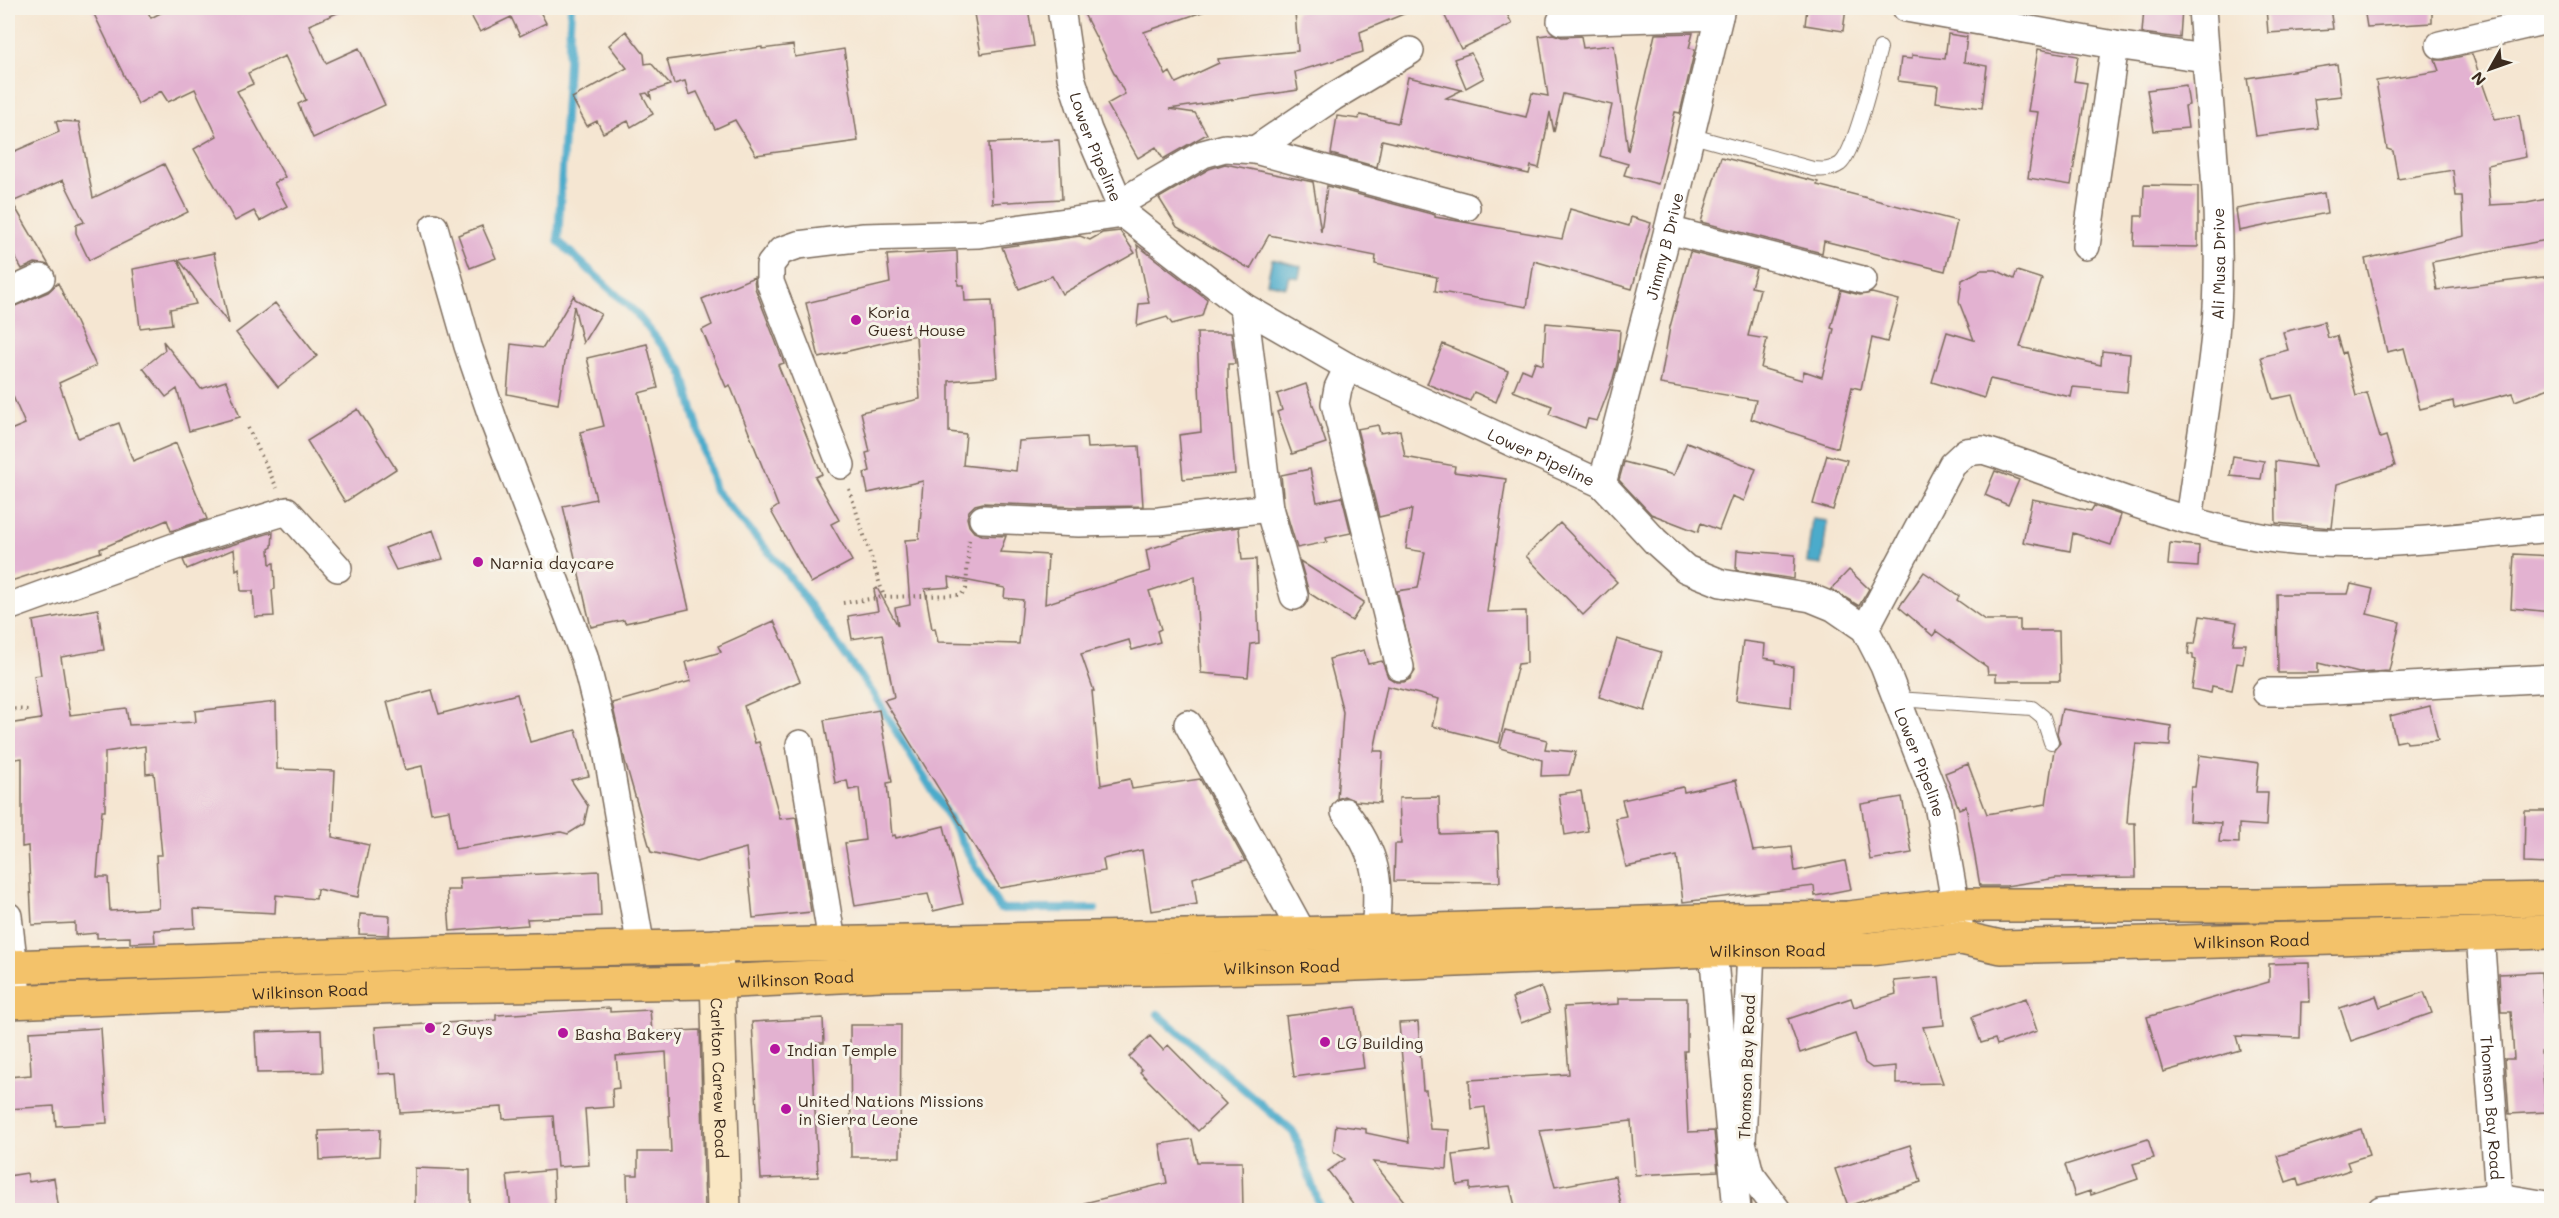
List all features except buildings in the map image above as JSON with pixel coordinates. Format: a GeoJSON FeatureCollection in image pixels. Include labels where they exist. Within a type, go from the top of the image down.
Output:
{"type":"FeatureCollection","features":[{"type":"Feature","properties":{"kind":"main road","name":"Wilkinson Road"},"geometry":{"type":"LineString","coordinates":[[11,967],[445,952],[832,942],[1303,934],[1848,918],[1957,904],[2257,905],[2552,899]]}},
{"type":"Feature","properties":{"kind":"main road","name":"Wilkinson Road"},"geometry":{"type":"LineString","coordinates":[[13,1002],[429,986],[716,982],[881,974],[1306,966],[1713,950],[1871,949],[1961,938],[2001,948],[2552,932]]}},
{"type":"Feature","properties":{"kind":"street","name":"Lower Pipeline"},"geometry":{"type":"LineString","coordinates":[[1061,8],[1071,77],[1088,130],[1122,208],[1245,307],[1348,367],[1602,484],[1654,541],[1686,569],[1721,584],[1811,598],[1833,607],[1865,629],[1884,666],[1938,805],[1957,904],[1961,938]]}},
{"type":"Feature","properties":{"kind":"street"},"geometry":{"type":"LineString","coordinates":[[1906,8],[2115,45],[2205,58]]}},
{"type":"Feature","properties":{"kind":"street","name":"Ali Musa Drive"},"geometry":{"type":"LineString","coordinates":[[2189,520],[2215,324],[2217,271],[2214,179],[2202,8]]}},
{"type":"Feature","properties":{"kind":"street"},"geometry":{"type":"LineString","coordinates":[[1561,21],[1720,12]]}},
{"type":"Feature","properties":{"kind":"street","name":"Jimmy B Drive"},"geometry":{"type":"LineString","coordinates":[[1602,484],[1668,230],[1720,12]]}},
{"type":"Feature","properties":{"kind":"street"},"geometry":{"type":"LineString","coordinates":[[2440,45],[2552,19]]}},
{"type":"Feature","properties":{"kind":"street"},"geometry":{"type":"LineString","coordinates":[[2086,246],[2115,45]]}},
{"type":"Feature","properties":{"kind":"street"},"geometry":{"type":"LineString","coordinates":[[1255,150],[1333,97],[1410,51]]}},
{"type":"Feature","properties":{"kind":"street"},"geometry":{"type":"LineString","coordinates":[[842,465],[770,282],[770,265],[781,251],[798,245],[864,237],[979,234],[1122,208],[1203,154],[1225,148],[1255,150],[1466,207]]}},
{"type":"Feature","properties":{"kind":"street"},"geometry":{"type":"LineString","coordinates":[[434,227],[468,346],[494,422],[584,656],[605,739],[641,948]]}},
{"type":"Feature","properties":{"kind":"street"},"geometry":{"type":"LineString","coordinates":[[1668,230],[1863,280]]}},
{"type":"Feature","properties":{"kind":"street"},"geometry":{"type":"LineString","coordinates":[[8,293],[41,278]]}},
{"type":"Feature","properties":{"kind":"street"},"geometry":{"type":"LineString","coordinates":[[1245,307],[1269,508],[1294,596]]}},
{"type":"Feature","properties":{"kind":"street"},"geometry":{"type":"LineString","coordinates":[[1348,367],[1338,388],[1335,404],[1400,667]]}},
{"type":"Feature","properties":{"kind":"street"},"geometry":{"type":"LineString","coordinates":[[1865,629],[1952,465],[1966,452],[1983,450],[2189,520],[2261,537],[2329,543],[2405,541],[2552,528]]}},
{"type":"Feature","properties":{"kind":"street"},"geometry":{"type":"LineString","coordinates":[[984,519],[1079,523],[1159,521],[1269,508]]}},
{"type":"Feature","properties":{"kind":"street"},"geometry":{"type":"LineString","coordinates":[[8,607],[196,538],[288,511],[338,568]]}},
{"type":"Feature","properties":{"kind":"street"},"geometry":{"type":"LineString","coordinates":[[2266,692],[2552,678]]}},
{"type":"Feature","properties":{"kind":"street"},"geometry":{"type":"LineString","coordinates":[[1188,724],[1303,934]]}},
{"type":"Feature","properties":{"kind":"street"},"geometry":{"type":"LineString","coordinates":[[800,744],[832,942]]}},
{"type":"Feature","properties":{"kind":"street"},"geometry":{"type":"LineString","coordinates":[[1345,812],[1362,835],[1374,864],[1378,897],[1375,932]]}},
{"type":"Feature","properties":{"kind":"street"},"geometry":{"type":"LineString","coordinates":[[8,916],[13,1002]]}},
{"type":"Feature","properties":{"kind":"street","name":"Thomson Bay Road"},"geometry":{"type":"LineString","coordinates":[[2381,1210],[2499,1197],[2480,934]]}},
{"type":"Feature","properties":{"kind":"street","name":"Carlton Carew Road"},"geometry":{"type":"LineString","coordinates":[[716,946],[724,1210]]}},
{"type":"Feature","properties":{"kind":"street"},"geometry":{"type":"LineString","coordinates":[[1713,950],[1737,1210]]}},
{"type":"Feature","properties":{"kind":"street","name":"Thomson Bay Road"},"geometry":{"type":"LineString","coordinates":[[1751,950],[1742,1142],[1750,1174],[1777,1210]]}},
{"type":"Feature","properties":{"kind":"street"},"geometry":{"type":"LineString","coordinates":[[2499,1197],[2552,1206]]}},
{"type":"Feature","properties":{"kind":"lane"},"geometry":{"type":"LineString","coordinates":[[1689,135],[1813,169],[1829,170],[1842,163],[1851,147],[1880,48]]}},
{"type":"Feature","properties":{"kind":"lane"},"geometry":{"type":"LineString","coordinates":[[1897,699],[2032,708],[2043,717],[2051,742]]}},
{"type":"Feature","properties":{"kind":"path"},"geometry":{"type":"LineString","coordinates":[[248,428],[288,511]]}},
{"type":"Feature","properties":{"kind":"path"},"geometry":{"type":"LineString","coordinates":[[842,465],[884,597]]}},
{"type":"Feature","properties":{"kind":"path"},"geometry":{"type":"LineString","coordinates":[[843,603],[884,597],[961,595],[966,589],[970,527],[974,521],[984,519]]}},
{"type":"Feature","properties":{"kind":"path"},"geometry":{"type":"LineString","coordinates":[[8,709],[30,710]]}},
{"type":"Feature","properties":{"kind":"water"},"geometry":{"type":"Polygon","coordinates":[[[1272,259],[1301,266],[1299,278],[1289,276],[1286,287],[1267,283],[1272,259]]]}},
{"type":"Feature","properties":{"kind":"water"},"geometry":{"type":"Polygon","coordinates":[[[1812,519],[1827,521],[1822,565],[1807,563],[1812,519]]]}},
{"type":"Feature","properties":{"kind":"waterway"},"geometry":{"type":"LineString","coordinates":[[571,8],[558,241],[636,313],[682,370],[715,490],[785,571],[872,692],[940,803],[1000,909],[1095,909]]}},
{"type":"Feature","properties":{"kind":"waterway"},"geometry":{"type":"LineString","coordinates":[[1158,1014],[1294,1133],[1321,1210]]}},
{"type":"Feature","properties":{"kind":"place","name":"Koria Guest House"},"geometry":{"type":"Point","coordinates":[856,320]}},
{"type":"Feature","properties":{"kind":"place","name":"Narnia daycare"},"geometry":{"type":"Point","coordinates":[478,562]}},
{"type":"Feature","properties":{"kind":"place","name":"2 Guys"},"geometry":{"type":"Point","coordinates":[430,1028]}},
{"type":"Feature","properties":{"kind":"place","name":"Basha Bakery"},"geometry":{"type":"Point","coordinates":[563,1033]}},
{"type":"Feature","properties":{"kind":"place","name":"LG Building"},"geometry":{"type":"Point","coordinates":[1325,1042]}},
{"type":"Feature","properties":{"kind":"place","name":"Indian Temple"},"geometry":{"type":"Point","coordinates":[775,1049]}},
{"type":"Feature","properties":{"kind":"place","name":"United Nations Missions in Sierra Leone"},"geometry":{"type":"Point","coordinates":[786,1109]}}]}
